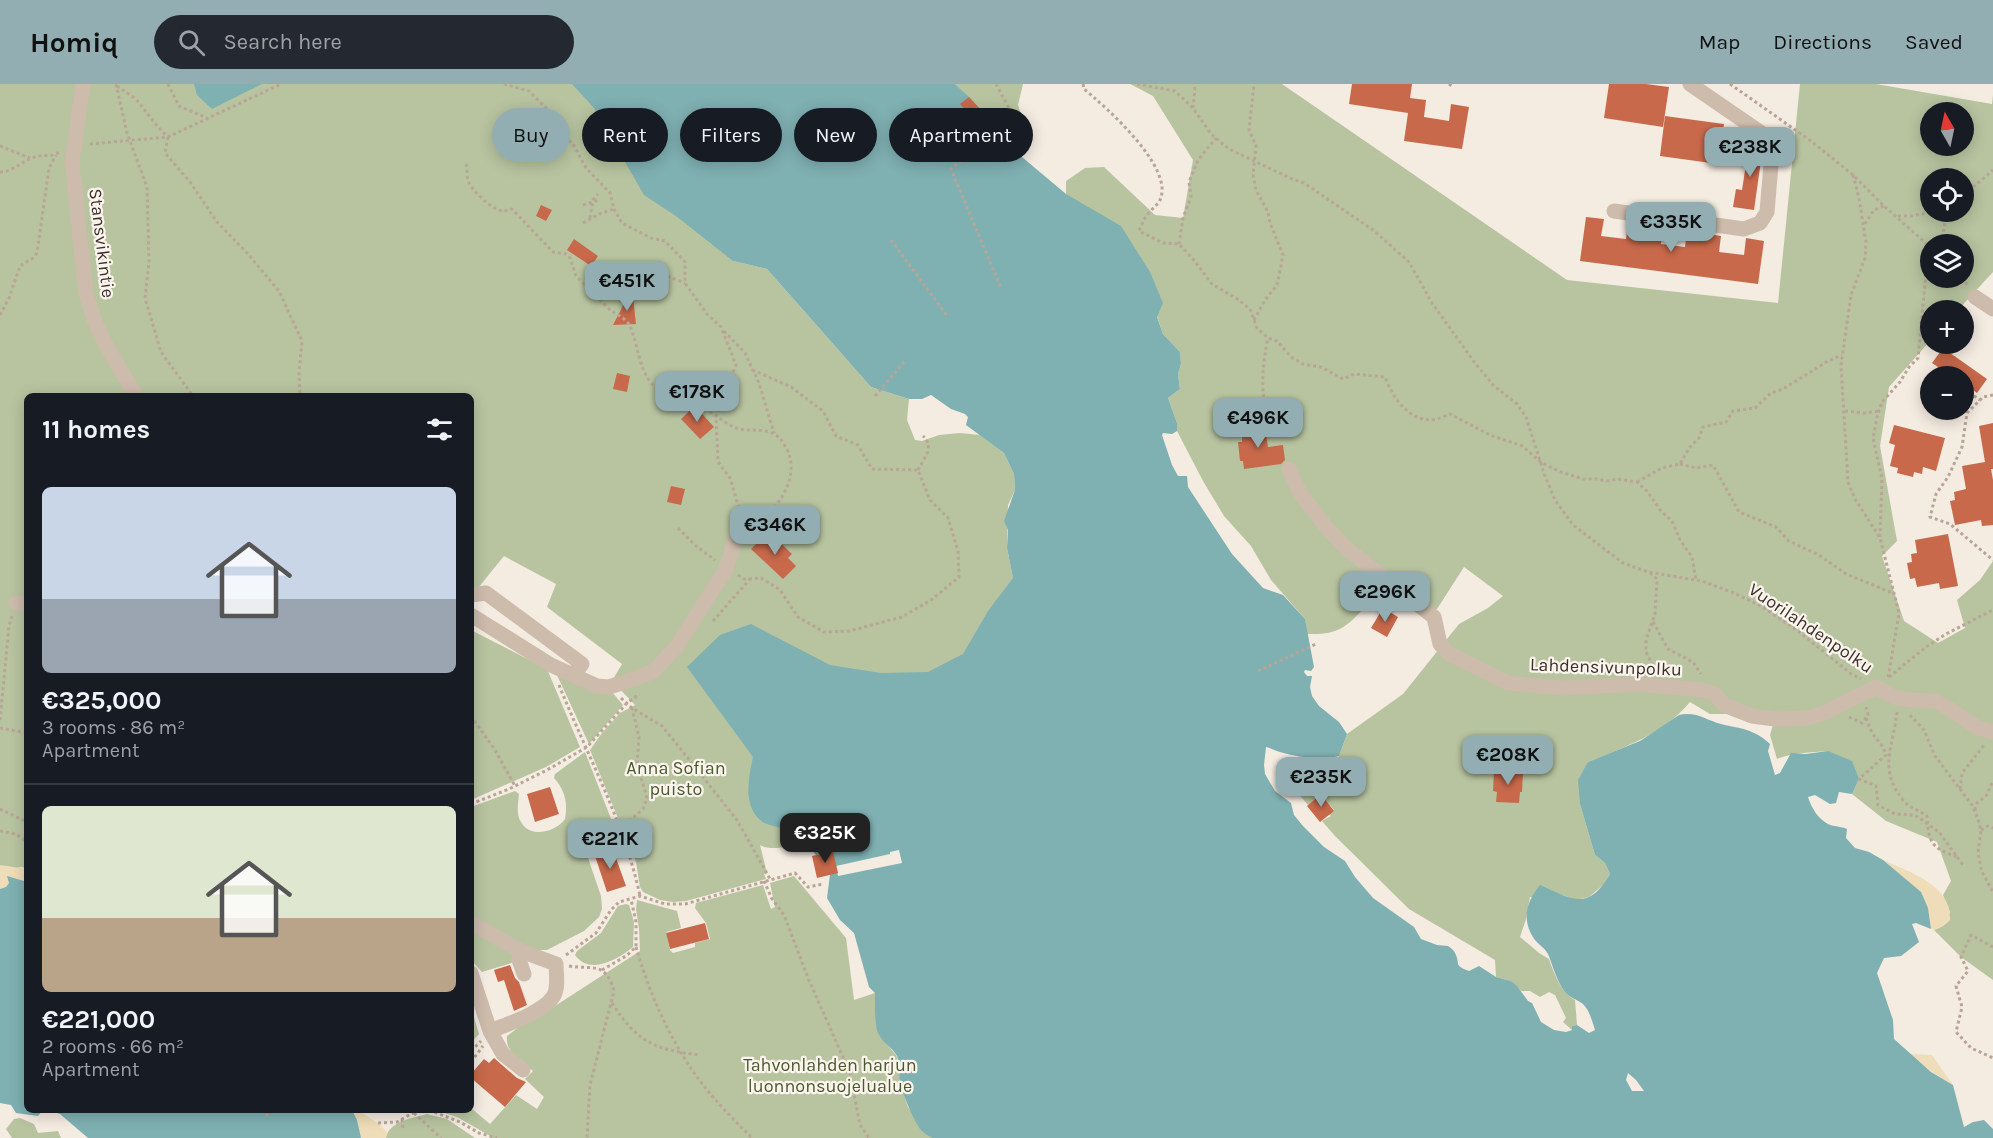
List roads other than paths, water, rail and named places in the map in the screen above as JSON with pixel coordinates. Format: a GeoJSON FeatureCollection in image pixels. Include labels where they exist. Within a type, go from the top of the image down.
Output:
{"type":"FeatureCollection","features":[{"type":"Feature","properties":{"kind":"lane","name":"Stansvikintie"},"geometry":{"type":"LineString","coordinates":[[83,84],[72,162],[86,294],[95,322],[107,347],[134,393]]}},
{"type":"Feature","properties":{"kind":"lane"},"geometry":{"type":"LineString","coordinates":[[1614,212],[1744,229],[1760,224],[1764,218],[1770,197],[1773,141],[1690,84]]}},
{"type":"Feature","properties":{"kind":"lane"},"geometry":{"type":"LineString","coordinates":[[1975,297],[1993,309]]}},
{"type":"Feature","properties":{"kind":"lane","name":"Lahdensivunpolku"},"geometry":{"type":"LineString","coordinates":[[1289,469],[1300,493],[1326,528],[1347,549],[1434,618],[1440,644],[1448,653],[1508,683],[1562,688],[1638,684],[1709,692],[1715,694],[1724,705],[1752,716],[1775,719],[1808,717],[1824,713],[1882,682],[1894,697],[1935,701],[1990,737]]}},
{"type":"Feature","properties":{"kind":"lane"},"geometry":{"type":"LineString","coordinates":[[474,617],[551,665],[597,686],[609,687],[654,671],[677,646],[726,569],[736,537],[750,527]]}},
{"type":"Feature","properties":{"kind":"lane"},"geometry":{"type":"LineString","coordinates":[[474,595],[486,593],[582,664],[574,674]]}},
{"type":"Feature","properties":{"kind":"lane"},"geometry":{"type":"LineString","coordinates":[[474,925],[518,962],[556,964],[557,983],[554,996],[542,1007],[489,1034]]}},
{"type":"Feature","properties":{"kind":"lane"},"geometry":{"type":"LineString","coordinates":[[474,983],[489,1034],[503,1054],[523,1070]]}},
{"type":"Feature","properties":{"kind":"water"},"geometry":{"type":"Polygon","coordinates":[[[194,84],[262,84],[212,109],[197,95],[194,84]]]}},
{"type":"Feature","properties":{"kind":"water"},"geometry":{"type":"Polygon","coordinates":[[[572,84],[955,84],[978,108],[889,108],[889,162],[1028,162],[1066,194],[1121,226],[1150,272],[1163,303],[1157,317],[1163,334],[1180,352],[1181,364],[1178,374],[1180,389],[1168,398],[1177,423],[1177,431],[1162,435],[1172,465],[1178,476],[1187,476],[1188,487],[1232,554],[1263,588],[1283,595],[1305,619],[1314,667],[1311,671],[1305,670],[1304,672],[1307,676],[1312,676],[1310,687],[1312,696],[1319,706],[1339,722],[1347,734],[1339,756],[1302,757],[1266,747],[1265,774],[1275,791],[1291,803],[1294,815],[1303,826],[1324,847],[1345,861],[1373,898],[1414,927],[1421,939],[1451,948],[1461,967],[1469,971],[1479,966],[1496,977],[1511,981],[1532,1003],[1541,1022],[1554,1030],[1566,1032],[1572,1030],[1572,1026],[1577,1025],[1589,1033],[1595,1030],[1588,1011],[1562,987],[1548,954],[1531,933],[1527,918],[1531,898],[1540,885],[1570,898],[1587,898],[1602,886],[1610,874],[1605,863],[1595,855],[1580,804],[1578,780],[1588,762],[1640,741],[1679,715],[1685,714],[1696,715],[1759,735],[1770,744],[1768,751],[1775,775],[1780,773],[1791,753],[1806,754],[1828,751],[1852,761],[1859,779],[1852,794],[1839,792],[1836,803],[1830,804],[1815,795],[1808,797],[1815,812],[1828,824],[1847,829],[1846,838],[1855,848],[1869,852],[1883,860],[1921,892],[1928,908],[1931,929],[1916,923],[1912,924],[1919,942],[1901,956],[1884,958],[1877,973],[1893,1020],[1894,1039],[1931,1072],[1953,1085],[1964,1127],[1984,1120],[1993,1129],[1993,1138],[932,1138],[926,1134],[916,1122],[903,1093],[897,1056],[877,1031],[875,993],[869,987],[854,933],[840,920],[827,898],[833,851],[816,855],[789,829],[761,821],[753,812],[749,797],[749,780],[753,757],[687,667],[720,635],[751,624],[830,665],[881,673],[928,672],[963,654],[988,611],[1013,578],[1007,548],[1008,530],[1004,521],[1015,490],[1014,474],[1004,453],[966,425],[968,417],[965,414],[951,409],[931,395],[922,399],[909,399],[871,387],[767,269],[733,261],[676,216],[644,195],[625,162],[668,162],[668,108],[594,108],[572,84]],[[1628,1073],[1626,1080],[1632,1091],[1644,1091],[1628,1073]]]}},
{"type":"Feature","properties":{"kind":"water"},"geometry":{"type":"Polygon","coordinates":[[[7,876],[24,881],[24,1113],[40,1113],[38,1116],[16,1113],[11,1105],[0,1103],[0,889],[9,883],[7,876]]]}},
{"type":"Feature","properties":{"kind":"water"},"geometry":{"type":"Polygon","coordinates":[[[57,1113],[354,1113],[361,1138],[88,1138],[57,1113]]]}},
{"type":"Feature","properties":{"kind":"park label","name":"Anna Sofian puisto"},"geometry":{"type":"Point","coordinates":[676,778]}},
{"type":"Feature","properties":{"kind":"park label","name":"Tahvonlahden harjun luonnonsuojelualue"},"geometry":{"type":"Point","coordinates":[830,1075]}}]}
